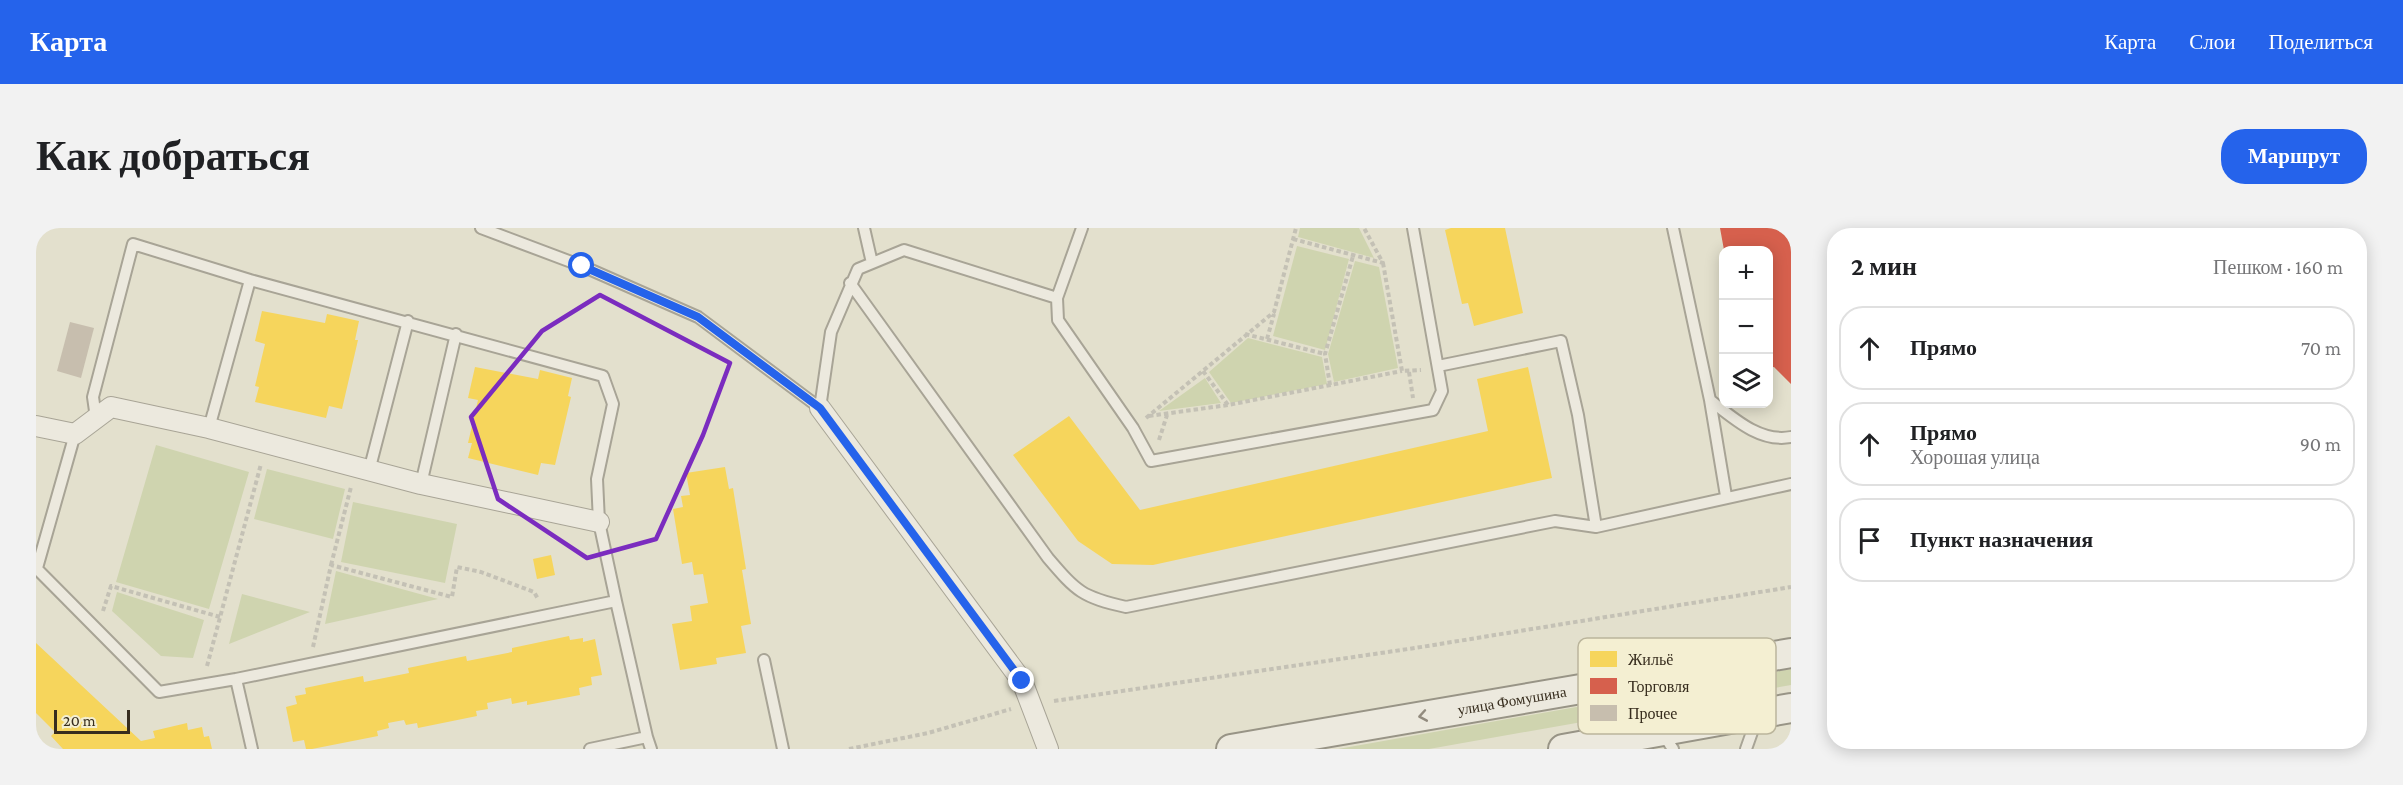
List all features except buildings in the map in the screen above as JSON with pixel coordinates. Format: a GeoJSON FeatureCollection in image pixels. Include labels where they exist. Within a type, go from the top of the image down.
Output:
{"type":"FeatureCollection","features":[{"type":"Feature","properties":{"kind":"main road","name":"улица Фомушина"},"geometry":{"type":"LineString","coordinates":[[1776,656],[1791,653]]}},
{"type":"Feature","properties":{"kind":"main road","name":"улица Фомушина"},"geometry":{"type":"LineString","coordinates":[[1232,749],[1578,690]]}},
{"type":"Feature","properties":{"kind":"main road"},"geometry":{"type":"LineString","coordinates":[[1776,711],[1791,708]]}},
{"type":"Feature","properties":{"kind":"main road"},"geometry":{"type":"LineString","coordinates":[[1563,749],[1667,740],[1688,734]]}},
{"type":"Feature","properties":{"kind":"street"},"geometry":{"type":"LineString","coordinates":[[36,426],[75,434],[111,407],[209,428],[421,484],[599,522]]}},
{"type":"Feature","properties":{"kind":"street"},"geometry":{"type":"LineString","coordinates":[[820,408],[1022,681],[1048,749]]}},
{"type":"Feature","properties":{"kind":"lane"},"geometry":{"type":"LineString","coordinates":[[481,228],[582,266],[698,317],[820,408],[831,332],[850,283],[858,269],[904,250],[1057,298]]}},
{"type":"Feature","properties":{"kind":"lane"},"geometry":{"type":"LineString","coordinates":[[864,228],[872,263]]}},
{"type":"Feature","properties":{"kind":"lane"},"geometry":{"type":"LineString","coordinates":[[1082,228],[1057,298],[1058,321],[1133,428],[1151,461],[1433,410],[1442,391],[1413,228]]}},
{"type":"Feature","properties":{"kind":"lane"},"geometry":{"type":"LineString","coordinates":[[1673,228],[1710,400],[1726,496]]}},
{"type":"Feature","properties":{"kind":"lane"},"geometry":{"type":"LineString","coordinates":[[96,418],[93,397],[134,244],[250,280],[456,334],[603,376],[613,404],[597,479],[599,522],[651,749]]}},
{"type":"Feature","properties":{"kind":"lane"},"geometry":{"type":"LineString","coordinates":[[209,428],[250,280]]}},
{"type":"Feature","properties":{"kind":"lane"},"geometry":{"type":"LineString","coordinates":[[850,283],[1048,558],[1070,584],[1090,599],[1126,607],[1554,520],[1596,526],[1726,496],[1791,484]]}},
{"type":"Feature","properties":{"kind":"lane"},"geometry":{"type":"LineString","coordinates":[[362,469],[408,321]]}},
{"type":"Feature","properties":{"kind":"lane"},"geometry":{"type":"LineString","coordinates":[[421,484],[456,334]]}},
{"type":"Feature","properties":{"kind":"lane"},"geometry":{"type":"LineString","coordinates":[[1438,366],[1561,341],[1578,415],[1596,526]]}},
{"type":"Feature","properties":{"kind":"lane"},"geometry":{"type":"LineString","coordinates":[[1710,400],[1747,428],[1778,440],[1791,437]]}},
{"type":"Feature","properties":{"kind":"lane"},"geometry":{"type":"LineString","coordinates":[[75,434],[37,568],[159,692],[616,601]]}},
{"type":"Feature","properties":{"kind":"lane"},"geometry":{"type":"LineString","coordinates":[[764,660],[783,749]]}},
{"type":"Feature","properties":{"kind":"lane"},"geometry":{"type":"LineString","coordinates":[[236,678],[252,749]]}},
{"type":"Feature","properties":{"kind":"lane"},"geometry":{"type":"LineString","coordinates":[[1746,749],[1751,734]]}},
{"type":"Feature","properties":{"kind":"lane"},"geometry":{"type":"LineString","coordinates":[[590,749],[647,737]]}},
{"type":"Feature","properties":{"kind":"path"},"geometry":{"type":"LineString","coordinates":[[1267,339],[1296,228]]}},
{"type":"Feature","properties":{"kind":"path"},"geometry":{"type":"LineString","coordinates":[[1364,228],[1383,263],[1402,371]]}},
{"type":"Feature","properties":{"kind":"path"},"geometry":{"type":"LineString","coordinates":[[1293,239],[1383,263]]}},
{"type":"Feature","properties":{"kind":"path"},"geometry":{"type":"LineString","coordinates":[[1330,385],[1325,354],[1353,256]]}},
{"type":"Feature","properties":{"kind":"path"},"geometry":{"type":"LineString","coordinates":[[1133,428],[1274,312]]}},
{"type":"Feature","properties":{"kind":"path"},"geometry":{"type":"LineString","coordinates":[[1245,334],[1325,354]]}},
{"type":"Feature","properties":{"kind":"path"},"geometry":{"type":"LineString","coordinates":[[1148,416],[1228,405],[1438,366]]}},
{"type":"Feature","properties":{"kind":"path"},"geometry":{"type":"LineString","coordinates":[[1203,370],[1228,405]]}},
{"type":"Feature","properties":{"kind":"path"},"geometry":{"type":"LineString","coordinates":[[1409,372],[1415,413]]}},
{"type":"Feature","properties":{"kind":"path"},"geometry":{"type":"LineString","coordinates":[[202,684],[267,444]]}},
{"type":"Feature","properties":{"kind":"path"},"geometry":{"type":"LineString","coordinates":[[311,662],[316,625],[331,565],[362,469]]}},
{"type":"Feature","properties":{"kind":"path"},"geometry":{"type":"LineString","coordinates":[[331,565],[452,597],[456,567],[481,572],[534,592],[546,615]]}},
{"type":"Feature","properties":{"kind":"path"},"geometry":{"type":"LineString","coordinates":[[97,629],[111,585],[220,617]]}},
{"type":"Feature","properties":{"kind":"path"},"geometry":{"type":"LineString","coordinates":[[849,749],[928,733],[1031,703],[1404,650],[1791,587]]}},
{"type":"Feature","properties":{"kind":"highlighted area"},"geometry":{"type":"Polygon","coordinates":[[[600,295],[730,363],[703,435],[656,539],[587,558],[498,499],[471,417],[542,331],[600,295]]]}},
{"type":"Feature","properties":{"kind":"green space"},"geometry":{"type":"Polygon","coordinates":[[[1300,228],[1359,228],[1374,258],[1298,237],[1300,228]]]}},
{"type":"Feature","properties":{"kind":"green space"},"geometry":{"type":"Polygon","coordinates":[[[1297,246],[1349,259],[1325,350],[1273,336],[1297,246]]]}},
{"type":"Feature","properties":{"kind":"green space"},"geometry":{"type":"Polygon","coordinates":[[[1355,261],[1379,267],[1398,368],[1334,382],[1328,354],[1355,261]]]}},
{"type":"Feature","properties":{"kind":"green space"},"geometry":{"type":"Polygon","coordinates":[[[1248,338],[1322,357],[1327,384],[1231,403],[1209,372],[1248,338]]]}},
{"type":"Feature","properties":{"kind":"green space"},"geometry":{"type":"Polygon","coordinates":[[[1205,378],[1221,403],[1159,411],[1205,378]]]}},
{"type":"Feature","properties":{"kind":"green space"},"geometry":{"type":"Polygon","coordinates":[[[156,445],[249,472],[209,609],[116,582],[156,445]]]}},
{"type":"Feature","properties":{"kind":"green space"},"geometry":{"type":"Polygon","coordinates":[[[267,469],[345,489],[333,539],[254,519],[267,469]]]}},
{"type":"Feature","properties":{"kind":"green space"},"geometry":{"type":"Polygon","coordinates":[[[353,502],[457,524],[445,583],[341,562],[353,502]]]}},
{"type":"Feature","properties":{"kind":"green space"},"geometry":{"type":"Polygon","coordinates":[[[336,571],[438,599],[325,624],[336,571]]]}},
{"type":"Feature","properties":{"kind":"green space"},"geometry":{"type":"Polygon","coordinates":[[[117,592],[204,620],[193,658],[161,656],[112,611],[117,592]]]}},
{"type":"Feature","properties":{"kind":"green space"},"geometry":{"type":"Polygon","coordinates":[[[242,594],[310,612],[229,644],[242,594]]]}},
{"type":"Feature","properties":{"kind":"green space"},"geometry":{"type":"Polygon","coordinates":[[[1791,669],[1791,685],[1776,688],[1776,672],[1791,669]]]}},
{"type":"Feature","properties":{"kind":"green space"},"geometry":{"type":"Polygon","coordinates":[[[1578,707],[1578,723],[1429,749],[1338,749],[1578,707]]]}},
{"type":"Feature","properties":{"kind":"route"},"geometry":{"type":"LineString","coordinates":[[582,266],[698,317],[820,408],[1022,681]]}}]}
